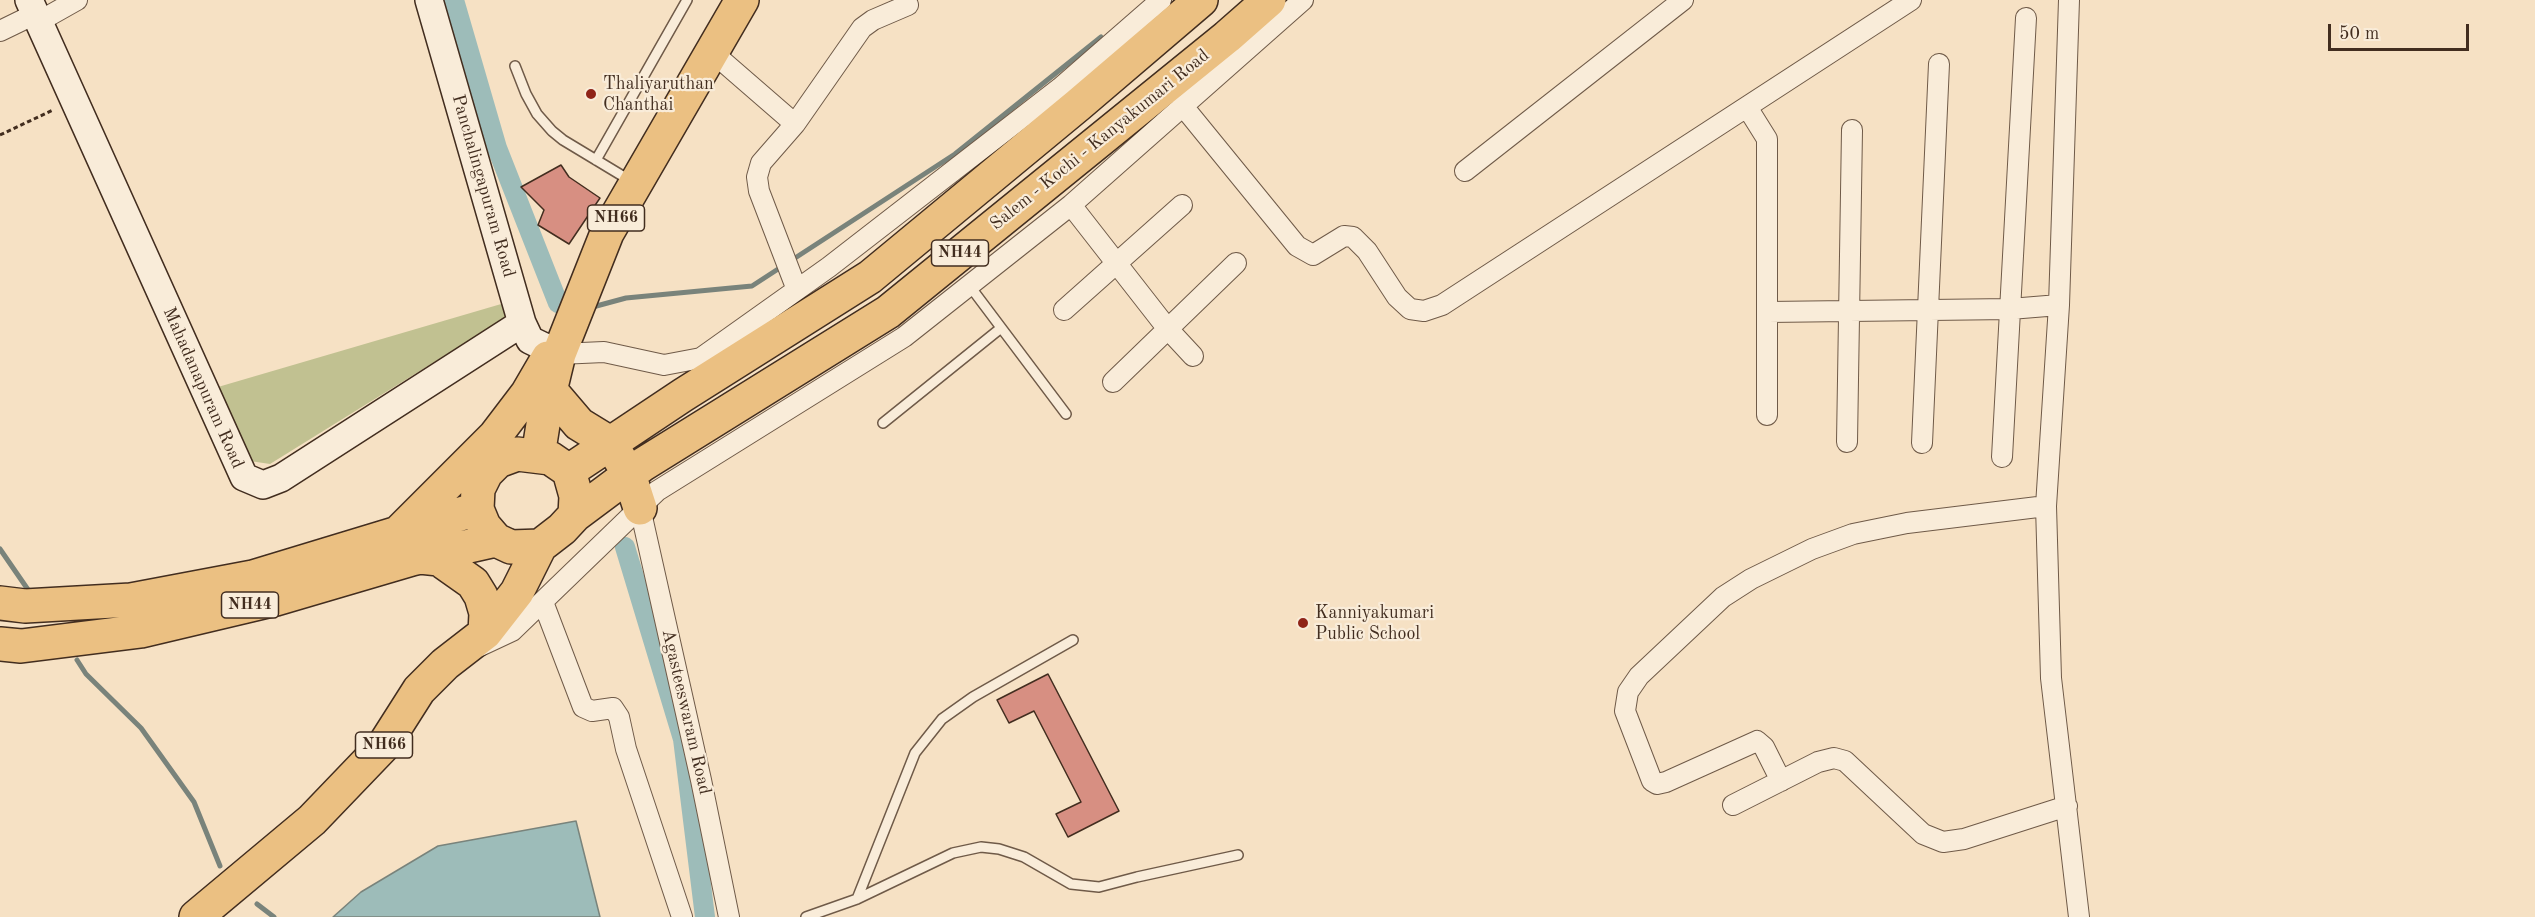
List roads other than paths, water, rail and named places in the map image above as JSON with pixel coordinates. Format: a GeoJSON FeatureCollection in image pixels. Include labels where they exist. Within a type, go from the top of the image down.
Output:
{"type":"FeatureCollection","features":[{"type":"Feature","properties":{"kind":"highway","name":"NH66"},"geometry":{"type":"LineString","coordinates":[[538,456],[555,352],[607,233],[742,0]]}},
{"type":"Feature","properties":{"kind":"highway","name":"NH44"},"geometry":{"type":"LineString","coordinates":[[569,471],[870,277],[1201,0]]}},
{"type":"Feature","properties":{"kind":"highway","name":"Salem - Kochi - Kanyakumari Road"},"geometry":{"type":"LineString","coordinates":[[629,474],[888,312],[1269,0]]}},
{"type":"Feature","properties":{"kind":"highway"},"geometry":{"type":"LineString","coordinates":[[398,533],[495,436],[555,352]]}},
{"type":"Feature","properties":{"kind":"highway"},"geometry":{"type":"LineString","coordinates":[[550,390],[579,424],[610,443],[629,474],[640,508]]}},
{"type":"Feature","properties":{"kind":"highway"},"geometry":{"type":"LineString","coordinates":[[496,540],[484,526],[477,509],[478,489],[486,473],[498,461],[517,454],[550,458],[569,471],[576,496],[575,515]]}},
{"type":"Feature","properties":{"kind":"highway","name":"NH44"},"geometry":{"type":"LineString","coordinates":[[0,644],[21,646],[141,631],[276,599],[420,557],[496,540],[512,547],[540,546],[562,529],[575,515],[629,474]]}},
{"type":"Feature","properties":{"kind":"highway","name":"NH44"},"geometry":{"type":"LineString","coordinates":[[0,603],[25,606],[142,598],[253,577],[477,509]]}},
{"type":"Feature","properties":{"kind":"highway","name":"NH66"},"geometry":{"type":"LineString","coordinates":[[196,917],[312,820],[384,745],[419,690],[445,664],[485,633],[517,592],[540,546]]}},
{"type":"Feature","properties":{"kind":"highway"},"geometry":{"type":"LineString","coordinates":[[420,557],[439,559],[472,583],[481,596],[486,614],[485,633]]}},
{"type":"Feature","properties":{"kind":"street"},"geometry":{"type":"LineString","coordinates":[[0,31],[34,12],[77,0]]}},
{"type":"Feature","properties":{"kind":"street","name":"Panchalingapuram Road"},"geometry":{"type":"LineString","coordinates":[[429,0],[522,323],[530,340],[555,352]]}},
{"type":"Feature","properties":{"kind":"street"},"geometry":{"type":"LineString","coordinates":[[555,352],[604,352],[664,365],[701,358],[797,290],[1060,88],[1161,0]]}},
{"type":"Feature","properties":{"kind":"street"},"geometry":{"type":"LineString","coordinates":[[445,664],[513,631],[657,491],[904,338],[1071,205],[1303,0]]}},
{"type":"Feature","properties":{"kind":"street"},"geometry":{"type":"LineString","coordinates":[[1465,171],[1683,0]]}},
{"type":"Feature","properties":{"kind":"street"},"geometry":{"type":"LineString","coordinates":[[1182,105],[1297,246],[1313,255],[1344,236],[1353,237],[1366,251],[1397,297],[1410,309],[1424,311],[1442,305],[1911,0]]}},
{"type":"Feature","properties":{"kind":"street"},"geometry":{"type":"LineString","coordinates":[[2069,0],[2059,305],[2046,506],[2050,678],[2079,917]]}},
{"type":"Feature","properties":{"kind":"street"},"geometry":{"type":"LineString","coordinates":[[797,290],[759,191],[757,177],[761,163],[795,124],[862,28],[873,20],[908,5]]}},
{"type":"Feature","properties":{"kind":"street","name":"Mahadanapuram Road"},"geometry":{"type":"LineString","coordinates":[[34,12],[244,477],[263,485],[281,478],[522,323]]}},
{"type":"Feature","properties":{"kind":"street"},"geometry":{"type":"LineString","coordinates":[[2002,457],[2026,18]]}},
{"type":"Feature","properties":{"kind":"street"},"geometry":{"type":"LineString","coordinates":[[712,51],[795,124]]}},
{"type":"Feature","properties":{"kind":"street"},"geometry":{"type":"LineString","coordinates":[[1922,443],[1940,64]]}},
{"type":"Feature","properties":{"kind":"street"},"geometry":{"type":"LineString","coordinates":[[1747,107],[1767,140],[1767,415]]}},
{"type":"Feature","properties":{"kind":"street"},"geometry":{"type":"LineString","coordinates":[[1847,442],[1852,130]]}},
{"type":"Feature","properties":{"kind":"street"},"geometry":{"type":"LineString","coordinates":[[1071,205],[1167,328],[1193,356]]}},
{"type":"Feature","properties":{"kind":"street"},"geometry":{"type":"LineString","coordinates":[[1064,310],[1182,205]]}},
{"type":"Feature","properties":{"kind":"street"},"geometry":{"type":"LineString","coordinates":[[1113,382],[1236,263]]}},
{"type":"Feature","properties":{"kind":"street"},"geometry":{"type":"LineString","coordinates":[[1768,312],[2010,309],[2059,305]]}},
{"type":"Feature","properties":{"kind":"street"},"geometry":{"type":"LineString","coordinates":[[1781,781],[1764,747],[1757,741],[1748,742],[1666,782],[1657,784],[1652,781],[1625,711],[1628,692],[1639,676],[1723,597],[1750,579],[1812,549],[1853,534],[1907,523],[2046,506]]}},
{"type":"Feature","properties":{"kind":"street","name":"Agasteeswaram Road"},"geometry":{"type":"LineString","coordinates":[[640,508],[729,917]]}},
{"type":"Feature","properties":{"kind":"street"},"geometry":{"type":"LineString","coordinates":[[543,602],[582,706],[592,711],[613,708],[619,717],[626,749],[682,917]]}},
{"type":"Feature","properties":{"kind":"street"},"geometry":{"type":"LineString","coordinates":[[1733,805],[1818,762],[1834,758],[1845,760],[1923,834],[1943,842],[1964,839],[2067,806]]}},
{"type":"Feature","properties":{"kind":"lane"},"geometry":{"type":"LineString","coordinates":[[596,160],[687,0]]}},
{"type":"Feature","properties":{"kind":"lane"},"geometry":{"type":"LineString","coordinates":[[515,66],[537,114],[552,131],[563,141],[636,184]]}},
{"type":"Feature","properties":{"kind":"lane"},"geometry":{"type":"LineString","coordinates":[[969,285],[1066,414]]}},
{"type":"Feature","properties":{"kind":"lane"},"geometry":{"type":"LineString","coordinates":[[883,423],[1001,328]]}},
{"type":"Feature","properties":{"kind":"lane"},"geometry":{"type":"LineString","coordinates":[[857,899],[915,753],[942,719],[973,697],[1073,640]]}},
{"type":"Feature","properties":{"kind":"lane"},"geometry":{"type":"LineString","coordinates":[[806,917],[857,899],[953,853],[981,847],[999,849],[1024,857],[1071,884],[1099,887],[1137,876],[1238,855]]}},
{"type":"Feature","properties":{"kind":"water"},"geometry":{"type":"Polygon","coordinates":[[[576,821],[600,917],[333,917],[361,892],[438,846],[576,821]]]}},
{"type":"Feature","properties":{"kind":"waterway"},"geometry":{"type":"LineString","coordinates":[[454,0],[497,148],[558,303]]}},
{"type":"Feature","properties":{"kind":"waterway"},"geometry":{"type":"LineString","coordinates":[[589,308],[626,298],[752,286],[955,154],[1101,37]]}},
{"type":"Feature","properties":{"kind":"waterway"},"geometry":{"type":"LineString","coordinates":[[625,547],[683,739],[705,917]]}},
{"type":"Feature","properties":{"kind":"waterway"},"geometry":{"type":"LineString","coordinates":[[0,549],[31,594]]}},
{"type":"Feature","properties":{"kind":"waterway"},"geometry":{"type":"LineString","coordinates":[[77,660],[86,674],[141,728],[194,802],[220,866]]}},
{"type":"Feature","properties":{"kind":"waterway"},"geometry":{"type":"LineString","coordinates":[[257,904],[274,917]]}},
{"type":"Feature","properties":{"kind":"place","name":"Thaliyaruthan Chanthai"},"geometry":{"type":"Point","coordinates":[591,94]}},
{"type":"Feature","properties":{"kind":"place","name":"Kanniyakumari Public School"},"geometry":{"type":"Point","coordinates":[1303,623]}}]}
